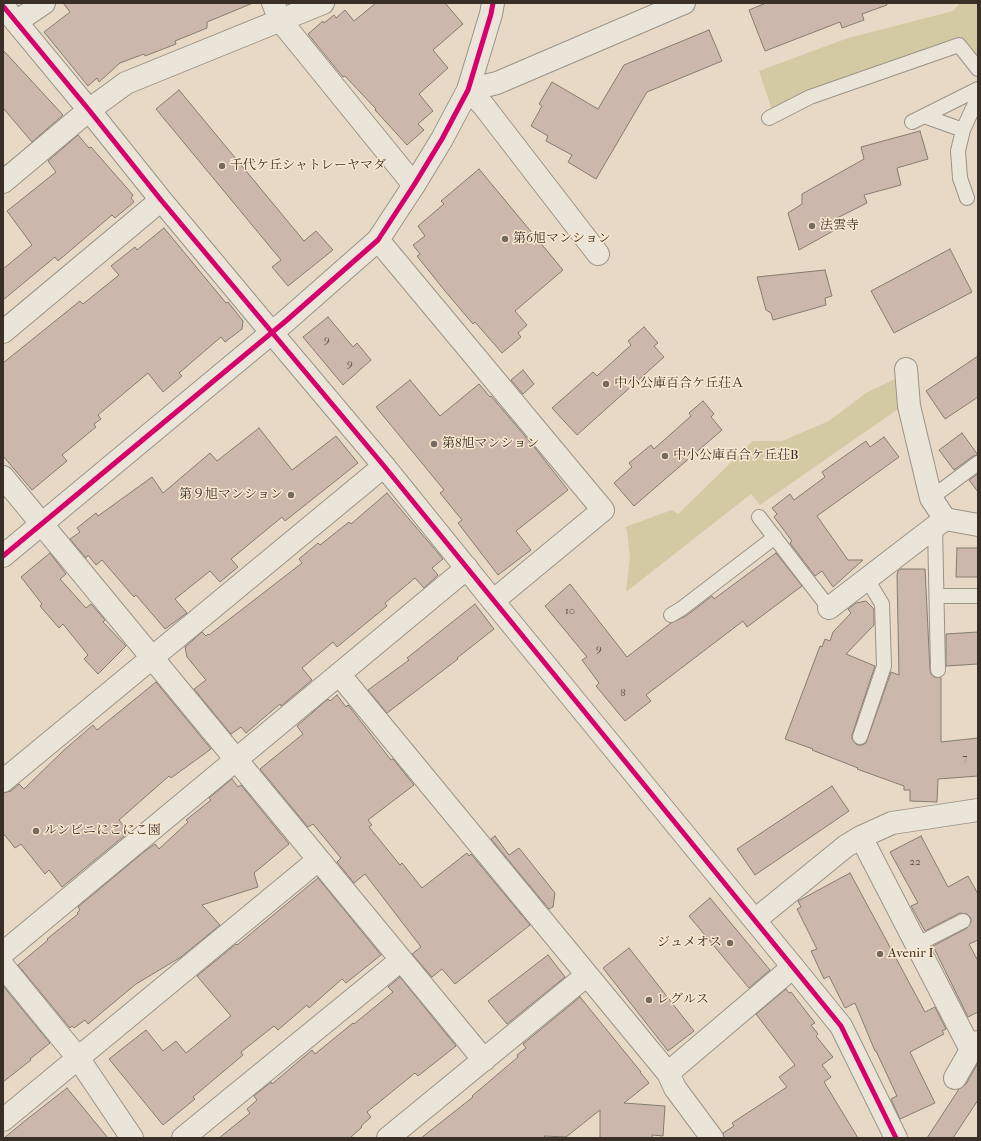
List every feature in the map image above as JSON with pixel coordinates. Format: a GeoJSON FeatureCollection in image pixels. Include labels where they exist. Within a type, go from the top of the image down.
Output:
{"type":"FeatureCollection","features":[{"type":"Feature","properties":{"kind":"street"},"geometry":{"type":"LineString","coordinates":[[44,3],[10,14],[161,200],[384,466],[841,1026],[896,1138]]}},
{"type":"Feature","properties":{"kind":"street"},"geometry":{"type":"LineString","coordinates":[[3,182],[89,110],[126,83],[277,12],[323,3]]}},
{"type":"Feature","properties":{"kind":"street"},"geometry":{"type":"LineString","coordinates":[[3,556],[272,333],[378,240],[442,139],[468,90],[493,3]]}},
{"type":"Feature","properties":{"kind":"street"},"geometry":{"type":"LineString","coordinates":[[468,90],[496,83],[684,3]]}},
{"type":"Feature","properties":{"kind":"street"},"geometry":{"type":"LineString","coordinates":[[277,12],[414,184]]}},
{"type":"Feature","properties":{"kind":"street"},"geometry":{"type":"LineString","coordinates":[[468,90],[483,105],[598,254]]}},
{"type":"Feature","properties":{"kind":"street"},"geometry":{"type":"LineString","coordinates":[[3,332],[161,200]]}},
{"type":"Feature","properties":{"kind":"street"},"geometry":{"type":"LineString","coordinates":[[378,240],[603,510],[493,601]]}},
{"type":"Feature","properties":{"kind":"street"},"geometry":{"type":"LineString","coordinates":[[906,369],[909,406],[931,498],[940,523]]}},
{"type":"Feature","properties":{"kind":"street"},"geometry":{"type":"LineString","coordinates":[[3,781],[384,466]]}},
{"type":"Feature","properties":{"kind":"street"},"geometry":{"type":"LineString","coordinates":[[3,477],[484,1060]]}},
{"type":"Feature","properties":{"kind":"street"},"geometry":{"type":"LineString","coordinates":[[829,608],[940,523],[978,525]]}},
{"type":"Feature","properties":{"kind":"street"},"geometry":{"type":"LineString","coordinates":[[3,953],[467,568]]}},
{"type":"Feature","properties":{"kind":"street"},"geometry":{"type":"LineString","coordinates":[[340,674],[668,1073],[675,1088],[712,1138]]}},
{"type":"Feature","properties":{"kind":"street"},"geometry":{"type":"LineString","coordinates":[[755,920],[846,846],[861,837],[892,823],[978,810]]}},
{"type":"Feature","properties":{"kind":"street"},"geometry":{"type":"LineString","coordinates":[[861,837],[916,945],[974,1046],[955,1078]]}},
{"type":"Feature","properties":{"kind":"street"},"geometry":{"type":"LineString","coordinates":[[3,1120],[318,860]]}},
{"type":"Feature","properties":{"kind":"street"},"geometry":{"type":"LineString","coordinates":[[183,1138],[401,960]]}},
{"type":"Feature","properties":{"kind":"street"},"geometry":{"type":"LineString","coordinates":[[3,966],[78,1058],[132,1138]]}},
{"type":"Feature","properties":{"kind":"street"},"geometry":{"type":"LineString","coordinates":[[668,1073],[793,967]]}},
{"type":"Feature","properties":{"kind":"street"},"geometry":{"type":"LineString","coordinates":[[388,1138],[587,975]]}},
{"type":"Feature","properties":{"kind":"lane"},"geometry":{"type":"LineString","coordinates":[[769,118],[810,97],[958,46],[978,69]]}},
{"type":"Feature","properties":{"kind":"lane"},"geometry":{"type":"LineString","coordinates":[[963,130],[918,119],[978,89]]}},
{"type":"Feature","properties":{"kind":"lane"},"geometry":{"type":"LineString","coordinates":[[967,198],[960,178],[958,151],[963,130],[978,97]]}},
{"type":"Feature","properties":{"kind":"lane"},"geometry":{"type":"LineString","coordinates":[[931,498],[978,463]]}},
{"type":"Feature","properties":{"kind":"lane"},"geometry":{"type":"LineString","coordinates":[[759,517],[829,608]]}},
{"type":"Feature","properties":{"kind":"lane"},"geometry":{"type":"LineString","coordinates":[[938,670],[937,596],[940,523]]}},
{"type":"Feature","properties":{"kind":"lane"},"geometry":{"type":"LineString","coordinates":[[671,615],[681,609],[774,537]]}},
{"type":"Feature","properties":{"kind":"lane"},"geometry":{"type":"LineString","coordinates":[[860,737],[884,666],[882,604],[867,579]]}},
{"type":"Feature","properties":{"kind":"lane"},"geometry":{"type":"LineString","coordinates":[[937,596],[978,596]]}},
{"type":"Feature","properties":{"kind":"lane"},"geometry":{"type":"LineString","coordinates":[[916,945],[963,922]]}},
{"type":"Feature","properties":{"kind":"shaded area"},"geometry":{"type":"Polygon","coordinates":[[[960,3],[978,3],[978,60],[961,40],[772,110],[759,71],[848,38],[953,11],[960,3]]]}},
{"type":"Feature","properties":{"kind":"shaded area"},"geometry":{"type":"Polygon","coordinates":[[[899,377],[901,407],[760,505],[751,494],[626,592],[630,557],[627,531],[625,527],[672,510],[678,514],[753,441],[782,441],[829,421],[866,393],[899,377]]]}},
{"type":"Feature","properties":{"kind":"building"},"geometry":{"type":"Polygon","coordinates":[[[63,3],[253,3],[207,22],[207,28],[175,41],[176,44],[145,56],[144,54],[120,63],[99,82],[97,78],[88,86],[44,32],[70,12],[63,3]]]}},
{"type":"Feature","properties":{"kind":"building"},"geometry":{"type":"Polygon","coordinates":[[[376,3],[445,3],[463,24],[433,50],[448,68],[419,94],[433,111],[418,124],[424,130],[407,145],[345,76],[343,77],[308,34],[323,21],[324,23],[334,15],[336,18],[345,10],[354,21],[376,3]]]}},
{"type":"Feature","properties":{"kind":"building"},"geometry":{"type":"Polygon","coordinates":[[[766,3],[887,3],[887,5],[862,14],[864,20],[842,28],[840,22],[765,51],[749,10],[766,3]]]}},
{"type":"Feature","properties":{"kind":"building"},"geometry":{"type":"Polygon","coordinates":[[[709,30],[722,61],[647,92],[596,179],[568,162],[572,155],[546,141],[548,136],[531,126],[542,106],[539,104],[552,82],[598,109],[624,65],[709,30]]]}},
{"type":"Feature","properties":{"kind":"building"},"geometry":{"type":"Polygon","coordinates":[[[3,50],[63,115],[32,142],[3,108],[3,50]]]}},
{"type":"Feature","properties":{"kind":"building","name":"千代ケ丘シャトレーヤマダ"},"geometry":{"type":"Polygon","coordinates":[[[179,90],[304,241],[316,231],[333,250],[288,286],[272,267],[281,260],[156,109],[179,90]]]}},
{"type":"Feature","properties":{"kind":"building","name":"法雲寺"},"geometry":{"type":"Polygon","coordinates":[[[920,131],[928,159],[897,168],[901,185],[864,195],[867,203],[831,221],[833,231],[799,250],[788,213],[802,204],[802,194],[864,159],[861,147],[920,131]]]}},
{"type":"Feature","properties":{"kind":"building"},"geometry":{"type":"Polygon","coordinates":[[[78,135],[89,148],[91,147],[133,195],[131,198],[134,202],[115,218],[112,215],[58,261],[55,257],[3,300],[3,269],[32,245],[7,211],[56,172],[48,161],[78,135]]]}},
{"type":"Feature","properties":{"kind":"building"},"geometry":{"type":"Polygon","coordinates":[[[479,169],[563,270],[515,311],[527,325],[518,333],[521,337],[502,353],[475,322],[473,324],[445,291],[417,256],[420,254],[413,245],[425,236],[418,226],[444,204],[441,201],[479,169]]]}},
{"type":"Feature","properties":{"kind":"building"},"geometry":{"type":"Polygon","coordinates":[[[164,228],[226,303],[228,302],[243,321],[242,329],[225,342],[221,337],[179,373],[182,376],[163,392],[148,373],[98,415],[101,419],[94,424],[96,427],[62,455],[67,461],[32,490],[3,456],[3,363],[80,301],[83,304],[119,275],[111,266],[135,247],[137,250],[164,228]]]}},
{"type":"Feature","properties":{"kind":"building"},"geometry":{"type":"Polygon","coordinates":[[[950,249],[972,292],[894,333],[871,291],[950,249]]]}},
{"type":"Feature","properties":{"kind":"building"},"geometry":{"type":"Polygon","coordinates":[[[825,270],[832,296],[825,298],[826,305],[773,320],[771,313],[766,310],[757,277],[825,270]]]}},
{"type":"Feature","properties":{"kind":"building"},"geometry":{"type":"Polygon","coordinates":[[[328,317],[353,347],[357,343],[371,360],[343,385],[303,337],[328,317]]]}},
{"type":"Feature","properties":{"kind":"building","name":"中小公庫百合ケ丘荘Ａ"},"geometry":{"type":"Polygon","coordinates":[[[644,327],[658,343],[654,346],[664,357],[577,435],[552,408],[593,372],[597,376],[631,345],[628,341],[644,327]]]}},
{"type":"Feature","properties":{"kind":"building"},"geometry":{"type":"Polygon","coordinates":[[[978,356],[978,397],[945,419],[926,391],[978,356]]]}},
{"type":"Feature","properties":{"kind":"building"},"geometry":{"type":"Polygon","coordinates":[[[523,370],[534,384],[523,394],[511,380],[523,370]]]}},
{"type":"Feature","properties":{"kind":"building"},"geometry":{"type":"Polygon","coordinates":[[[410,380],[440,416],[479,384],[535,448],[568,490],[516,531],[531,550],[498,575],[458,523],[462,520],[440,493],[444,490],[376,407],[410,380]]]}},
{"type":"Feature","properties":{"kind":"building","name":"中小公庫百合ケ丘荘B"},"geometry":{"type":"Polygon","coordinates":[[[703,401],[714,414],[711,417],[722,430],[634,506],[614,483],[632,467],[629,463],[651,445],[654,449],[691,416],[689,413],[703,401]]]}},
{"type":"Feature","properties":{"kind":"building"},"geometry":{"type":"Polygon","coordinates":[[[259,428],[292,470],[336,436],[358,463],[285,521],[282,517],[231,559],[238,567],[220,582],[210,571],[175,599],[187,613],[165,629],[136,595],[134,597],[102,560],[96,565],[88,555],[86,558],[70,539],[80,532],[77,528],[96,513],[98,516],[152,477],[163,493],[210,453],[217,461],[259,428]]]}},
{"type":"Feature","properties":{"kind":"building"},"geometry":{"type":"Polygon","coordinates":[[[962,433],[978,455],[973,456],[954,470],[939,450],[962,433]]]}},
{"type":"Feature","properties":{"kind":"building"},"geometry":{"type":"Polygon","coordinates":[[[884,437],[899,457],[817,516],[848,560],[863,560],[833,587],[822,571],[815,576],[790,543],[792,541],[774,517],[777,514],[772,508],[790,494],[794,500],[825,477],[822,472],[866,441],[870,447],[884,437]]]}},
{"type":"Feature","properties":{"kind":"building"},"geometry":{"type":"Polygon","coordinates":[[[978,474],[978,492],[969,480],[978,474]]]}},
{"type":"Feature","properties":{"kind":"building"},"geometry":{"type":"Polygon","coordinates":[[[387,493],[443,559],[432,568],[438,575],[424,588],[415,578],[385,603],[387,606],[337,647],[333,642],[302,668],[312,680],[281,706],[280,704],[246,733],[241,727],[231,734],[194,689],[206,680],[187,657],[185,647],[202,632],[206,636],[208,634],[209,635],[302,563],[299,559],[318,543],[320,545],[349,522],[351,524],[387,493]]]}},
{"type":"Feature","properties":{"kind":"building"},"geometry":{"type":"Polygon","coordinates":[[[957,548],[978,548],[978,577],[956,577],[957,548]]]}},
{"type":"Feature","properties":{"kind":"building"},"geometry":{"type":"Polygon","coordinates":[[[50,553],[66,574],[60,579],[86,608],[91,604],[105,620],[103,622],[126,646],[98,674],[84,659],[88,655],[63,624],[59,628],[40,606],[42,604],[21,577],[50,553]]]}},
{"type":"Feature","properties":{"kind":"building"},"geometry":{"type":"Polygon","coordinates":[[[776,553],[802,586],[747,627],[743,621],[646,695],[651,701],[625,721],[596,686],[599,683],[582,660],[587,657],[545,606],[570,584],[627,657],[671,623],[686,616],[712,596],[714,599],[776,553]]]}},
{"type":"Feature","properties":{"kind":"building"},"geometry":{"type":"Polygon","coordinates":[[[901,569],[925,569],[930,670],[934,677],[941,678],[941,742],[978,738],[978,776],[938,779],[937,802],[910,801],[910,790],[904,790],[904,786],[857,769],[858,768],[812,750],[813,749],[785,739],[820,646],[822,647],[825,639],[830,641],[833,632],[851,613],[848,609],[856,603],[866,601],[874,609],[874,625],[846,654],[875,666],[852,735],[852,739],[857,745],[866,743],[891,672],[899,675],[897,575],[898,571],[901,569]]]}},
{"type":"Feature","properties":{"kind":"building"},"geometry":{"type":"Polygon","coordinates":[[[475,604],[494,629],[457,658],[458,659],[387,713],[368,690],[409,660],[407,658],[475,604]]]}},
{"type":"Feature","properties":{"kind":"building"},"geometry":{"type":"Polygon","coordinates":[[[978,632],[978,664],[946,666],[946,634],[978,632]]]}},
{"type":"Feature","properties":{"kind":"building"},"geometry":{"type":"Polygon","coordinates":[[[156,682],[211,749],[171,778],[169,776],[119,820],[129,832],[62,887],[49,870],[45,874],[21,844],[15,848],[3,833],[3,793],[11,791],[19,784],[24,789],[63,751],[93,725],[97,730],[156,682]]]}},
{"type":"Feature","properties":{"kind":"building"},"geometry":{"type":"Polygon","coordinates":[[[337,695],[346,707],[348,705],[391,760],[393,759],[414,785],[368,820],[372,825],[369,827],[400,865],[402,863],[422,888],[467,853],[469,856],[471,854],[530,925],[455,984],[442,969],[432,977],[412,954],[421,947],[365,874],[354,883],[337,862],[341,858],[313,824],[308,827],[260,769],[303,734],[297,726],[328,699],[330,701],[337,695]]]}},
{"type":"Feature","properties":{"kind":"building"},"geometry":{"type":"Polygon","coordinates":[[[232,779],[238,787],[241,785],[289,844],[254,873],[258,887],[202,905],[220,925],[181,957],[136,984],[88,1024],[85,1020],[74,1028],[72,1026],[70,1028],[18,965],[78,914],[77,913],[80,910],[78,907],[145,851],[155,844],[159,849],[188,822],[186,820],[211,800],[209,798],[232,779]]]}},
{"type":"Feature","properties":{"kind":"building"},"geometry":{"type":"Polygon","coordinates":[[[832,786],[849,811],[755,875],[737,849],[832,786]]]}},
{"type":"Feature","properties":{"kind":"building"},"geometry":{"type":"Polygon","coordinates":[[[495,836],[509,855],[519,848],[555,893],[553,907],[549,909],[491,839],[495,836]]]}},
{"type":"Feature","properties":{"kind":"building"},"geometry":{"type":"Polygon","coordinates":[[[921,836],[948,887],[968,876],[978,894],[978,940],[969,944],[978,961],[978,1012],[968,1017],[933,946],[967,928],[971,922],[971,918],[967,914],[960,913],[925,931],[911,906],[918,903],[890,852],[921,836]]]}},
{"type":"Feature","properties":{"kind":"building"},"geometry":{"type":"Polygon","coordinates":[[[850,873],[925,1012],[935,1007],[946,1029],[942,1031],[944,1034],[910,1052],[935,1103],[900,1119],[891,1099],[897,1096],[875,1051],[855,1003],[845,1008],[829,976],[824,979],[811,951],[817,949],[797,909],[801,907],[798,901],[850,873]]]}},
{"type":"Feature","properties":{"kind":"building"},"geometry":{"type":"Polygon","coordinates":[[[318,878],[381,955],[346,983],[342,979],[309,1008],[307,1005],[278,1030],[274,1026],[241,1052],[243,1055],[193,1097],[195,1099],[163,1125],[109,1059],[146,1030],[163,1051],[176,1041],[186,1053],[231,1016],[197,976],[318,878]]]}},
{"type":"Feature","properties":{"kind":"building","name":"ジュメオス"},"geometry":{"type":"Polygon","coordinates":[[[710,898],[770,970],[749,988],[689,916],[710,898]]]}},
{"type":"Feature","properties":{"kind":"building","name":"レグルス"},"geometry":{"type":"Polygon","coordinates":[[[629,948],[694,1031],[668,1051],[603,968],[629,948]]]}},
{"type":"Feature","properties":{"kind":"building"},"geometry":{"type":"Polygon","coordinates":[[[548,955],[565,977],[507,1024],[488,1001],[548,955]]]}},
{"type":"Feature","properties":{"kind":"building"},"geometry":{"type":"Polygon","coordinates":[[[400,977],[456,1046],[418,1076],[415,1073],[367,1112],[371,1117],[350,1138],[219,1138],[250,1113],[247,1109],[257,1100],[254,1096],[271,1082],[272,1084],[312,1050],[315,1054],[353,1023],[354,1024],[393,992],[388,987],[400,977]]]}},
{"type":"Feature","properties":{"kind":"building"},"geometry":{"type":"Polygon","coordinates":[[[3,986],[50,1043],[3,1082],[3,986]]]}},
{"type":"Feature","properties":{"kind":"building"},"geometry":{"type":"Polygon","coordinates":[[[786,989],[789,993],[791,992],[815,1023],[811,1025],[818,1034],[816,1036],[833,1057],[822,1065],[831,1077],[824,1082],[858,1138],[724,1138],[723,1133],[734,1126],[732,1123],[787,1087],[779,1077],[795,1065],[756,1014],[786,989]]]}},
{"type":"Feature","properties":{"kind":"building"},"geometry":{"type":"Polygon","coordinates":[[[580,997],[649,1083],[624,1103],[665,1106],[663,1136],[652,1135],[652,1138],[600,1138],[600,1110],[566,1137],[421,1138],[473,1097],[472,1096],[518,1057],[517,1055],[526,1048],[523,1044],[580,997]]]}},
{"type":"Feature","properties":{"kind":"building"},"geometry":{"type":"Polygon","coordinates":[[[978,1063],[978,1100],[953,1138],[927,1138],[959,1089],[966,1084],[978,1063]]]}},
{"type":"Feature","properties":{"kind":"building"},"geometry":{"type":"Polygon","coordinates":[[[67,1088],[108,1138],[4,1138],[26,1120],[67,1088]]]}},
{"type":"Feature","properties":{"kind":"cycle path"},"geometry":{"type":"LineString","coordinates":[[3,556],[287,320],[378,240],[442,139],[468,90],[493,3]]}},
{"type":"Feature","properties":{"kind":"cycle path"},"geometry":{"type":"LineString","coordinates":[[3,6],[161,200],[384,466],[841,1026],[896,1138]]}},
{"type":"Feature","properties":{"kind":"place","name":"千代ケ丘シャトレーヤマダ"},"geometry":{"type":"Point","coordinates":[222,166]}},
{"type":"Feature","properties":{"kind":"place","name":"法雲寺"},"geometry":{"type":"Point","coordinates":[812,226]}},
{"type":"Feature","properties":{"kind":"place","name":"第6旭マンション"},"geometry":{"type":"Point","coordinates":[505,239]}},
{"type":"Feature","properties":{"kind":"place","name":"中小公庫百合ケ丘荘Ａ"},"geometry":{"type":"Point","coordinates":[606,384]}},
{"type":"Feature","properties":{"kind":"place","name":"第8旭マンション"},"geometry":{"type":"Point","coordinates":[434,444]}},
{"type":"Feature","properties":{"kind":"place","name":"中小公庫百合ケ丘荘B"},"geometry":{"type":"Point","coordinates":[665,456]}},
{"type":"Feature","properties":{"kind":"place","name":"第９旭マンション"},"geometry":{"type":"Point","coordinates":[291,495]}},
{"type":"Feature","properties":{"kind":"place","name":"ルンビニにこにこ園"},"geometry":{"type":"Point","coordinates":[36,831]}},
{"type":"Feature","properties":{"kind":"place","name":"ジュメオス"},"geometry":{"type":"Point","coordinates":[730,943]}},
{"type":"Feature","properties":{"kind":"place","name":"Avenir I"},"geometry":{"type":"Point","coordinates":[880,954]}},
{"type":"Feature","properties":{"kind":"place","name":"レグルス"},"geometry":{"type":"Point","coordinates":[649,1000]}}]}
